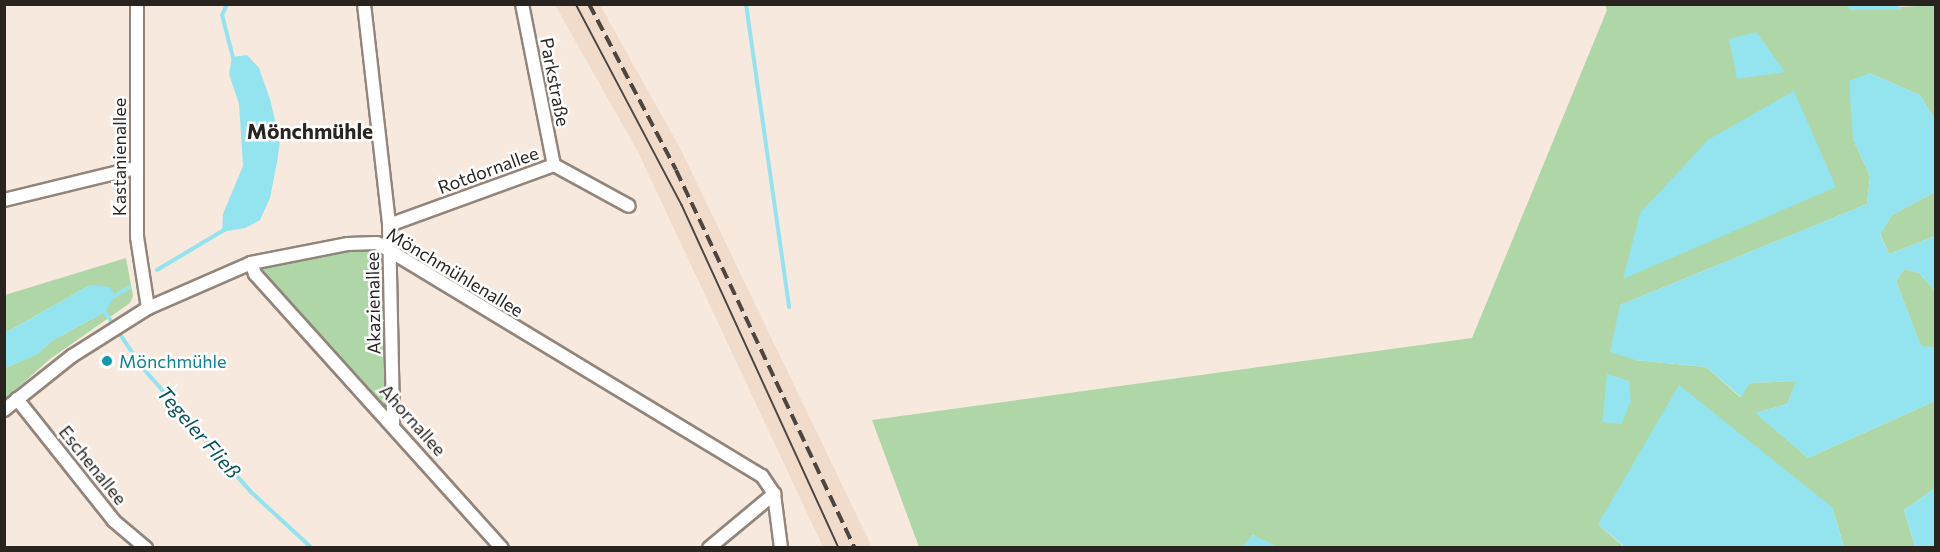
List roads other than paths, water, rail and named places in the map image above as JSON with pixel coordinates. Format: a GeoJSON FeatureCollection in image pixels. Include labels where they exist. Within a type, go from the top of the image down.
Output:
{"type":"FeatureCollection","features":[{"type":"Feature","properties":{"kind":"street","name":"Kastanienallee"},"geometry":{"type":"LineString","coordinates":[[137,4],[135,168],[137,237],[148,308]]}},
{"type":"Feature","properties":{"kind":"street","name":"Akazienallee"},"geometry":{"type":"LineString","coordinates":[[364,4],[391,253],[393,423]]}},
{"type":"Feature","properties":{"kind":"street","name":"Parkstraße"},"geometry":{"type":"LineString","coordinates":[[522,4],[554,165]]}},
{"type":"Feature","properties":{"kind":"street","name":"Rotdornallee"},"geometry":{"type":"LineString","coordinates":[[389,225],[554,165],[629,206]]}},
{"type":"Feature","properties":{"kind":"street"},"geometry":{"type":"LineString","coordinates":[[4,200],[135,168]]}},
{"type":"Feature","properties":{"kind":"street","name":"Mönchmühlenallee"},"geometry":{"type":"LineString","coordinates":[[4,410],[107,332],[148,308],[251,263],[348,244],[377,243],[762,476],[774,494]]}},
{"type":"Feature","properties":{"kind":"street","name":"Ahornallee"},"geometry":{"type":"LineString","coordinates":[[251,263],[255,274],[393,423],[502,548]]}},
{"type":"Feature","properties":{"kind":"street","name":"Eschenallee"},"geometry":{"type":"LineString","coordinates":[[17,399],[114,521],[146,548]]}},
{"type":"Feature","properties":{"kind":"street"},"geometry":{"type":"LineString","coordinates":[[709,548],[774,494]]}},
{"type":"Feature","properties":{"kind":"street"},"geometry":{"type":"LineString","coordinates":[[774,494],[781,548]]}},
{"type":"Feature","properties":{"kind":"water"},"geometry":{"type":"Polygon","coordinates":[[[1846,5],[1896,5],[1903,10],[1851,10],[1846,5]]]}},
{"type":"Feature","properties":{"kind":"water"},"geometry":{"type":"Polygon","coordinates":[[[1756,32],[1785,72],[1737,79],[1729,39],[1756,32]]]}},
{"type":"Feature","properties":{"kind":"water"},"geometry":{"type":"Polygon","coordinates":[[[247,55],[259,68],[270,99],[280,141],[270,198],[260,220],[245,228],[222,232],[223,214],[243,166],[239,104],[229,74],[232,57],[247,55]]]}},
{"type":"Feature","properties":{"kind":"water"},"geometry":{"type":"Polygon","coordinates":[[[1869,73],[1920,95],[1935,120],[1935,192],[1892,215],[1880,235],[1889,254],[1935,236],[1935,291],[1919,273],[1904,269],[1896,281],[1921,346],[1935,347],[1935,401],[1808,458],[1755,413],[1787,404],[1796,381],[1750,383],[1741,397],[1706,367],[1635,360],[1610,352],[1620,305],[1867,204],[1870,176],[1853,139],[1849,81],[1869,73]]]}},
{"type":"Feature","properties":{"kind":"water"},"geometry":{"type":"Polygon","coordinates":[[[1794,91],[1836,187],[1623,279],[1640,213],[1709,139],[1794,91]]]}},
{"type":"Feature","properties":{"kind":"water"},"geometry":{"type":"Polygon","coordinates":[[[90,285],[110,287],[115,296],[105,312],[53,340],[38,354],[5,368],[5,333],[90,285]]]}},
{"type":"Feature","properties":{"kind":"water"},"geometry":{"type":"Polygon","coordinates":[[[1607,374],[1629,381],[1631,401],[1621,424],[1602,422],[1607,374]]]}},
{"type":"Feature","properties":{"kind":"water"},"geometry":{"type":"Polygon","coordinates":[[[1679,385],[1832,507],[1844,547],[1625,547],[1598,524],[1679,385]]]}},
{"type":"Feature","properties":{"kind":"water"},"geometry":{"type":"Polygon","coordinates":[[[1935,488],[1935,547],[1915,547],[1904,510],[1935,488]]]}},
{"type":"Feature","properties":{"kind":"water"},"geometry":{"type":"Polygon","coordinates":[[[1253,535],[1278,547],[1242,547],[1253,535]]]}},
{"type":"Feature","properties":{"kind":"waterway"},"geometry":{"type":"LineString","coordinates":[[227,4],[222,15],[234,61]]}},
{"type":"Feature","properties":{"kind":"waterway"},"geometry":{"type":"LineString","coordinates":[[746,4],[789,307]]}},
{"type":"Feature","properties":{"kind":"waterway"},"geometry":{"type":"LineString","coordinates":[[157,270],[224,230]]}},
{"type":"Feature","properties":{"kind":"waterway"},"geometry":{"type":"LineString","coordinates":[[111,298],[129,287]]}},
{"type":"Feature","properties":{"kind":"waterway","name":"Tegeler Fließ"},"geometry":{"type":"LineString","coordinates":[[103,309],[142,367],[251,492],[312,548]]}},
{"type":"Feature","properties":{"kind":"tram line"},"geometry":{"type":"LineString","coordinates":[[576,4],[682,205],[839,548]]}},
{"type":"Feature","properties":{"kind":"railway"},"geometry":{"type":"LineString","coordinates":[[589,4],[676,170],[855,548]]}},
{"type":"Feature","properties":{"kind":"place","name":"Mönchmühle"},"geometry":{"type":"Point","coordinates":[107,361]}},
{"type":"Feature","properties":{"kind":"district","name":"Mönchmühle"},"geometry":{"type":"Point","coordinates":[310,131]}}]}
